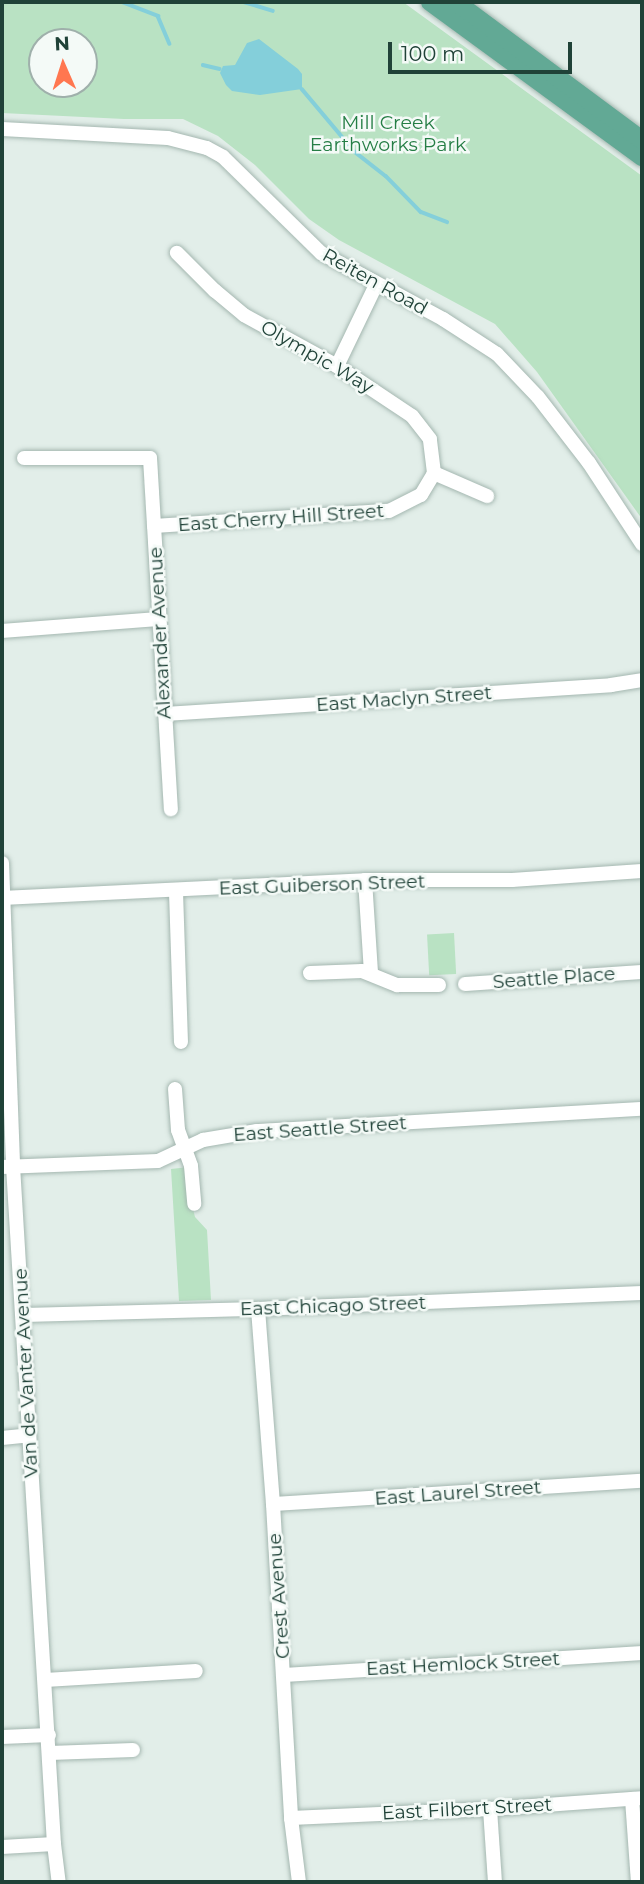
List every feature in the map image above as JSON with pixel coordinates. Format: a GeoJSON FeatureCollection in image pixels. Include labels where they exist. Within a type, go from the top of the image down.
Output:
{"type":"FeatureCollection","features":[{"type":"Feature","properties":{"kind":"main road"},"geometry":{"type":"LineString","coordinates":[[429,2],[642,157]]}},
{"type":"Feature","properties":{"kind":"main road"},"geometry":{"type":"LineString","coordinates":[[459,3],[642,140]]}},
{"type":"Feature","properties":{"kind":"street","name":"Reiten Road"},"geometry":{"type":"LineString","coordinates":[[2,129],[169,138],[207,148],[236,167],[293,229],[321,253],[443,319],[497,354],[538,397],[572,441],[642,544]]}},
{"type":"Feature","properties":{"kind":"street","name":"Olympic Way"},"geometry":{"type":"LineString","coordinates":[[177,253],[215,292],[244,315],[337,366],[418,422],[431,443],[433,473]]}},
{"type":"Feature","properties":{"kind":"street"},"geometry":{"type":"LineString","coordinates":[[337,366],[376,285]]}},
{"type":"Feature","properties":{"kind":"street","name":"Alexander Avenue"},"geometry":{"type":"LineString","coordinates":[[24,458],[150,458],[171,809]]}},
{"type":"Feature","properties":{"kind":"street"},"geometry":{"type":"LineString","coordinates":[[433,473],[487,496]]}},
{"type":"Feature","properties":{"kind":"street","name":"East Cherry Hill Street"},"geometry":{"type":"LineString","coordinates":[[154,526],[389,511],[421,495],[433,473]]}},
{"type":"Feature","properties":{"kind":"street"},"geometry":{"type":"LineString","coordinates":[[2,631],[158,619]]}},
{"type":"Feature","properties":{"kind":"street","name":"East Maclyn Street"},"geometry":{"type":"LineString","coordinates":[[165,714],[611,685],[642,680]]}},
{"type":"Feature","properties":{"kind":"street","name":"Van de Vanter Avenue"},"geometry":{"type":"LineString","coordinates":[[2,863],[7,1166],[24,1315],[54,1844],[59,1882]]}},
{"type":"Feature","properties":{"kind":"street","name":"East Guiberson Street"},"geometry":{"type":"LineString","coordinates":[[3,898],[176,892],[365,880],[512,880],[642,871]]}},
{"type":"Feature","properties":{"kind":"street"},"geometry":{"type":"LineString","coordinates":[[365,880],[371,972]]}},
{"type":"Feature","properties":{"kind":"street"},"geometry":{"type":"LineString","coordinates":[[176,892],[181,1042]]}},
{"type":"Feature","properties":{"kind":"street"},"geometry":{"type":"LineString","coordinates":[[310,973],[354,970],[371,972],[397,985],[439,985]]}},
{"type":"Feature","properties":{"kind":"street","name":"Seattle Place"},"geometry":{"type":"LineString","coordinates":[[465,984],[642,972]]}},
{"type":"Feature","properties":{"kind":"street"},"geometry":{"type":"LineString","coordinates":[[175,1089],[178,1130],[191,1166],[194,1204]]}},
{"type":"Feature","properties":{"kind":"street","name":"East Seattle Street"},"geometry":{"type":"LineString","coordinates":[[7,1166],[158,1161],[203,1140],[257,1131],[642,1109]]}},
{"type":"Feature","properties":{"kind":"street","name":"East Chicago Street"},"geometry":{"type":"LineString","coordinates":[[24,1315],[258,1310],[642,1293]]}},
{"type":"Feature","properties":{"kind":"street","name":"Crest Avenue"},"geometry":{"type":"LineString","coordinates":[[258,1310],[273,1504],[291,1818],[299,1882]]}},
{"type":"Feature","properties":{"kind":"street"},"geometry":{"type":"LineString","coordinates":[[2,1438],[29,1435]]}},
{"type":"Feature","properties":{"kind":"street","name":"East Laurel Street"},"geometry":{"type":"LineString","coordinates":[[273,1504],[642,1481]]}},
{"type":"Feature","properties":{"kind":"street","name":"East Hemlock Street"},"geometry":{"type":"LineString","coordinates":[[284,1675],[642,1653]]}},
{"type":"Feature","properties":{"kind":"street"},"geometry":{"type":"LineString","coordinates":[[45,1680],[196,1671]]}},
{"type":"Feature","properties":{"kind":"street"},"geometry":{"type":"LineString","coordinates":[[2,1737],[49,1735]]}},
{"type":"Feature","properties":{"kind":"street"},"geometry":{"type":"LineString","coordinates":[[50,1753],[133,1750]]}},
{"type":"Feature","properties":{"kind":"street"},"geometry":{"type":"LineString","coordinates":[[637,1799],[638,1882]]}},
{"type":"Feature","properties":{"kind":"street","name":"East Filbert Street"},"geometry":{"type":"LineString","coordinates":[[291,1818],[490,1810],[637,1799]]}},
{"type":"Feature","properties":{"kind":"street"},"geometry":{"type":"LineString","coordinates":[[490,1810],[495,1882]]}},
{"type":"Feature","properties":{"kind":"street"},"geometry":{"type":"LineString","coordinates":[[2,1847],[54,1844]]}},
{"type":"Feature","properties":{"kind":"green space","name":"Mill Creek Earthworks Park"},"geometry":{"type":"Polygon","coordinates":[[[2,2],[403,2],[642,176],[642,519],[537,372],[495,324],[339,240],[309,219],[255,165],[218,136],[183,119],[2,113],[2,2]]]}},
{"type":"Feature","properties":{"kind":"green space"},"geometry":{"type":"Polygon","coordinates":[[[454,933],[456,974],[429,975],[427,934],[454,933]]]}},
{"type":"Feature","properties":{"kind":"green space"},"geometry":{"type":"Polygon","coordinates":[[[189,1167],[195,1217],[207,1230],[211,1300],[179,1301],[171,1169],[189,1167]]]}},
{"type":"Feature","properties":{"kind":"water"},"geometry":{"type":"Polygon","coordinates":[[[259,39],[298,69],[302,74],[302,89],[260,95],[232,91],[226,85],[220,73],[223,66],[235,65],[247,43],[259,39]]]}},
{"type":"Feature","properties":{"kind":"waterway"},"geometry":{"type":"LineString","coordinates":[[122,2],[158,16],[170,44]]}},
{"type":"Feature","properties":{"kind":"waterway"},"geometry":{"type":"LineString","coordinates":[[244,2],[273,11]]}},
{"type":"Feature","properties":{"kind":"waterway"},"geometry":{"type":"LineString","coordinates":[[203,65],[220,69]]}},
{"type":"Feature","properties":{"kind":"waterway"},"geometry":{"type":"LineString","coordinates":[[302,89],[355,152],[386,176],[421,212],[447,222]]}}]}
